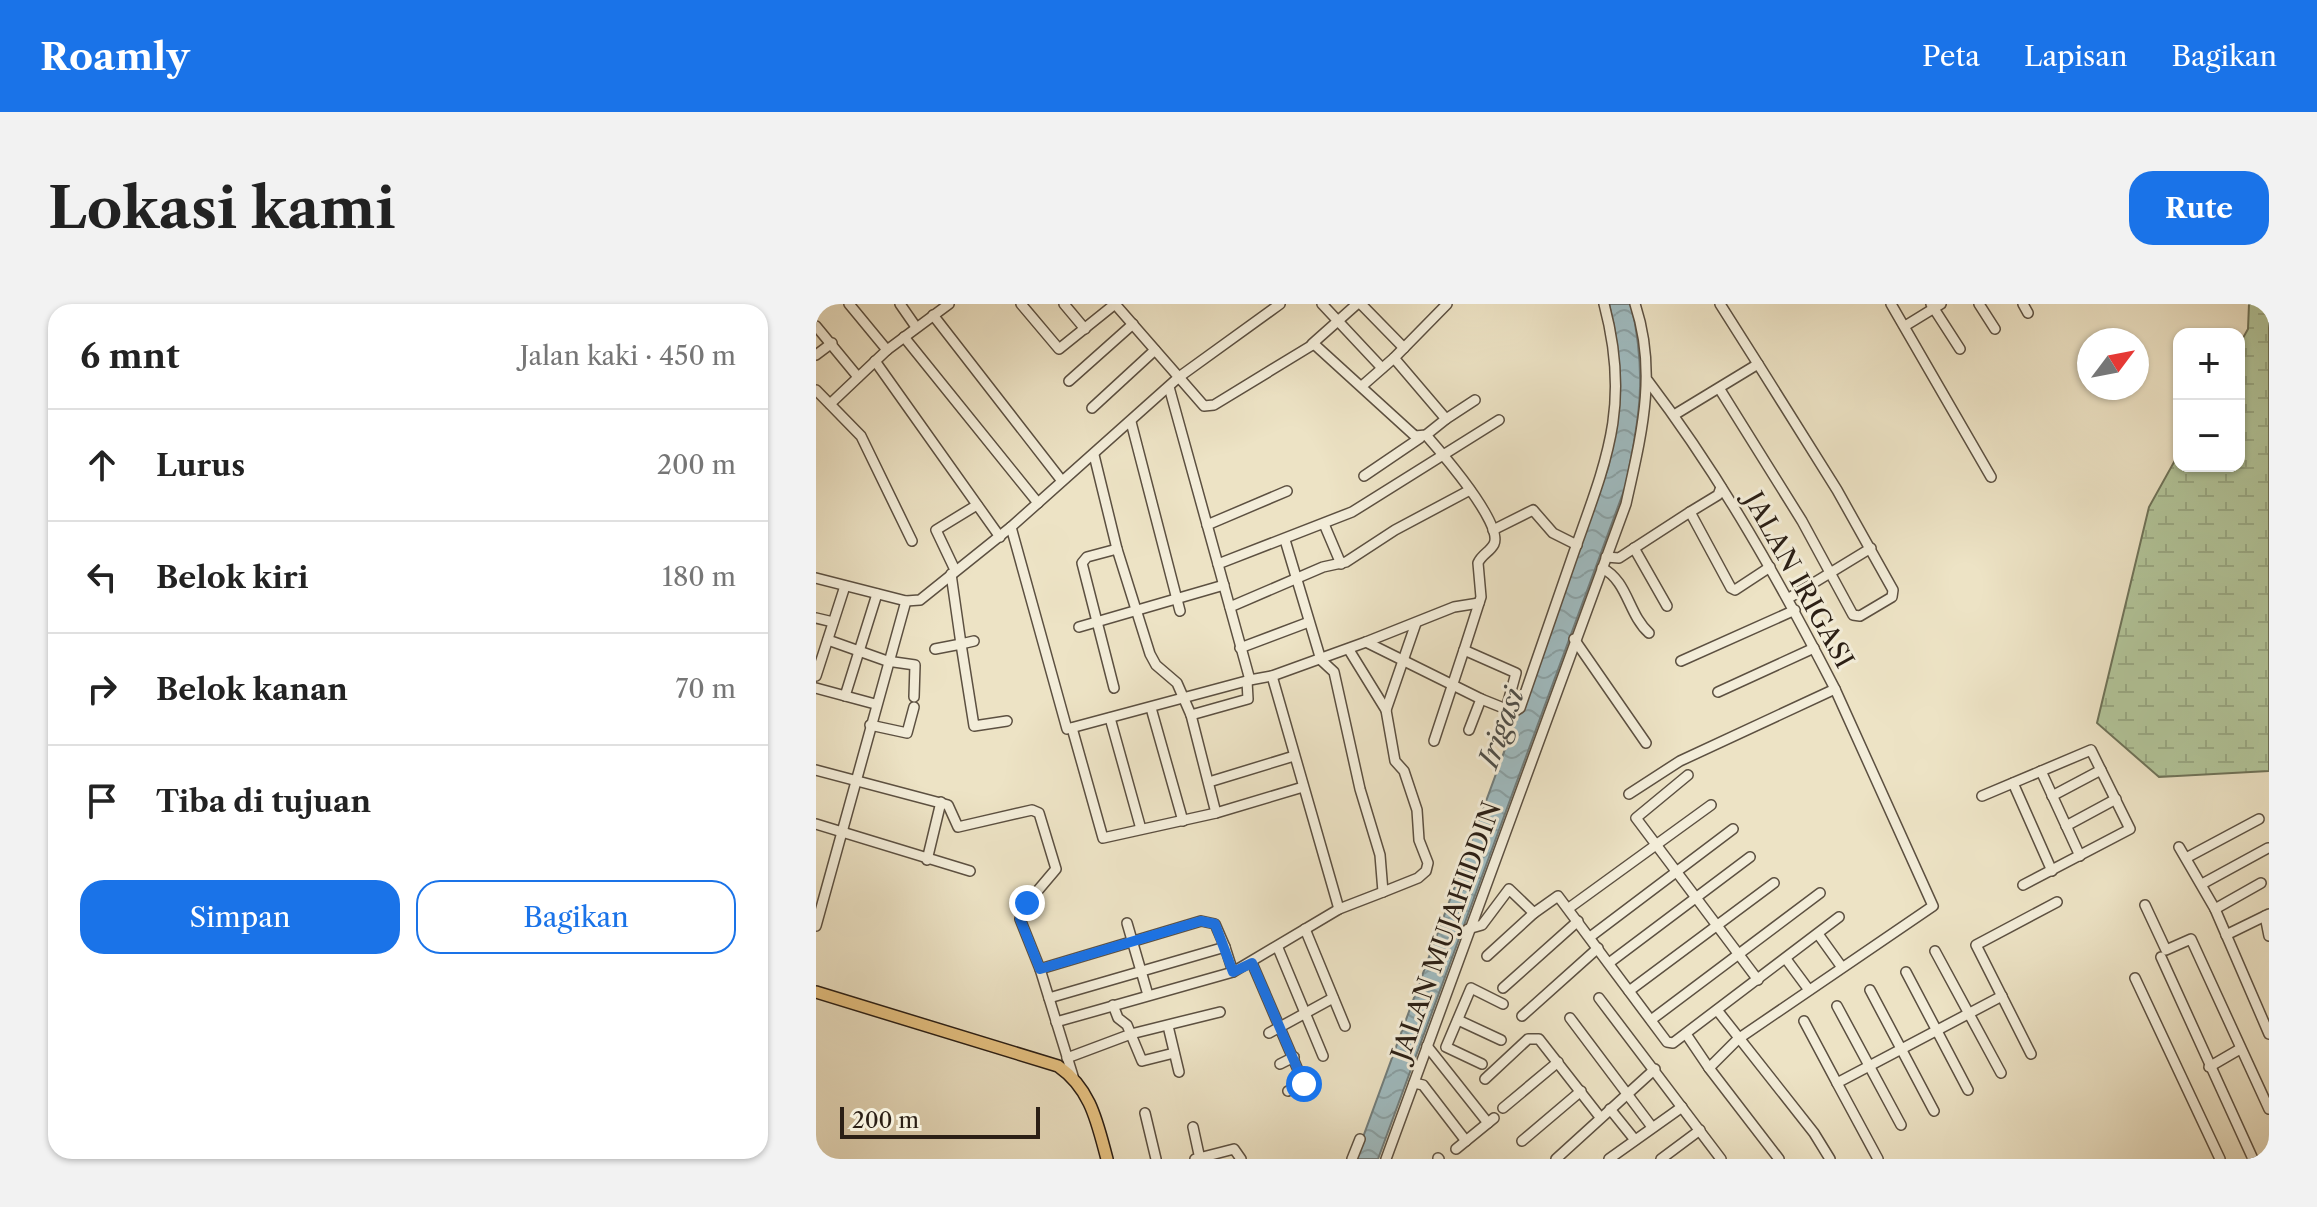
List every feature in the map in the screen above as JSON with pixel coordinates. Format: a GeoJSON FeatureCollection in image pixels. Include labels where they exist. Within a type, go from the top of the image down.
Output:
{"type":"FeatureCollection","features":[{"type":"Feature","properties":{"kind":"main road"},"geometry":{"type":"LineString","coordinates":[[816,992],[1058,1066],[1073,1076],[1092,1105],[1107,1159]]}},
{"type":"Feature","properties":{"kind":"street"},"geometry":{"type":"LineString","coordinates":[[849,304],[887,350]]}},
{"type":"Feature","properties":{"kind":"street"},"geometry":{"type":"LineString","coordinates":[[900,304],[916,327]]}},
{"type":"Feature","properties":{"kind":"street"},"geometry":{"type":"LineString","coordinates":[[830,404],[887,350],[949,304]]}},
{"type":"Feature","properties":{"kind":"street"},"geometry":{"type":"LineString","coordinates":[[1021,304],[1055,353],[1115,304],[1201,404],[1210,406],[1312,344],[1359,304],[1404,348]]}},
{"type":"Feature","properties":{"kind":"street"},"geometry":{"type":"LineString","coordinates":[[1064,304],[1085,329]]}},
{"type":"Feature","properties":{"kind":"street"},"geometry":{"type":"LineString","coordinates":[[816,578],[906,601],[920,600],[1000,537],[1179,377],[1280,304]]}},
{"type":"Feature","properties":{"kind":"street"},"geometry":{"type":"LineString","coordinates":[[1322,304],[1382,368]]}},
{"type":"Feature","properties":{"kind":"street"},"geometry":{"type":"LineString","coordinates":[[1366,642],[1481,699],[1513,711],[1520,708],[1599,489],[1614,422],[1615,358],[1604,304]]}},
{"type":"Feature","properties":{"kind":"street","name":"JALAN MUJAHIDDIN"},"geometry":{"type":"LineString","coordinates":[[1386,1159],[1626,504],[1640,446],[1648,381],[1647,350],[1635,304]]}},
{"type":"Feature","properties":{"kind":"street"},"geometry":{"type":"LineString","coordinates":[[1719,388],[1855,617],[1892,597],[1893,590],[1871,548],[1720,304]]}},
{"type":"Feature","properties":{"kind":"street"},"geometry":{"type":"LineString","coordinates":[[1891,304],[1991,477]]}},
{"type":"Feature","properties":{"kind":"street"},"geometry":{"type":"LineString","coordinates":[[1979,304],[1995,329]]}},
{"type":"Feature","properties":{"kind":"street"},"geometry":{"type":"LineString","coordinates":[[1362,386],[1404,348],[1443,305]]}},
{"type":"Feature","properties":{"kind":"street"},"geometry":{"type":"LineString","coordinates":[[1905,326],[1935,305],[1960,349]]}},
{"type":"Feature","properties":{"kind":"street"},"geometry":{"type":"LineString","coordinates":[[933,315],[1062,481]]}},
{"type":"Feature","properties":{"kind":"street"},"geometry":{"type":"LineString","coordinates":[[1069,381],[1133,324]]}},
{"type":"Feature","properties":{"kind":"street"},"geometry":{"type":"LineString","coordinates":[[816,326],[858,377]]}},
{"type":"Feature","properties":{"kind":"street"},"geometry":{"type":"LineString","coordinates":[[904,337],[1038,503]]}},
{"type":"Feature","properties":{"kind":"street"},"geometry":{"type":"LineString","coordinates":[[816,355],[832,343]]}},
{"type":"Feature","properties":{"kind":"street"},"geometry":{"type":"LineString","coordinates":[[1312,344],[1319,345],[1362,386],[1443,454],[1470,490],[1493,530],[1494,545],[1478,563],[1479,603],[1434,741]]}},
{"type":"Feature","properties":{"kind":"street"},"geometry":{"type":"LineString","coordinates":[[1092,408],[1155,350]]}},
{"type":"Feature","properties":{"kind":"street"},"geometry":{"type":"LineString","coordinates":[[1394,358],[1446,419]]}},
{"type":"Feature","properties":{"kind":"street"},"geometry":{"type":"LineString","coordinates":[[875,361],[1000,537]]}},
{"type":"Feature","properties":{"kind":"street"},"geometry":{"type":"LineString","coordinates":[[1674,415],[1758,364]]}},
{"type":"Feature","properties":{"kind":"street","name":"JALAN IRIGASI"},"geometry":{"type":"LineString","coordinates":[[1629,794],[1680,761],[1835,689],[1789,598],[1721,487],[1648,381]]}},
{"type":"Feature","properties":{"kind":"street"},"geometry":{"type":"LineString","coordinates":[[1169,387],[1248,681],[1249,698],[1191,715]]}},
{"type":"Feature","properties":{"kind":"street"},"geometry":{"type":"LineString","coordinates":[[816,390],[861,436],[912,541]]}},
{"type":"Feature","properties":{"kind":"street"},"geometry":{"type":"LineString","coordinates":[[1364,476],[1475,400]]}},
{"type":"Feature","properties":{"kind":"street"},"geometry":{"type":"LineString","coordinates":[[1218,564],[1356,511],[1499,420]]}},
{"type":"Feature","properties":{"kind":"street"},"geometry":{"type":"LineString","coordinates":[[1131,422],[1180,611]]}},
{"type":"Feature","properties":{"kind":"street"},"geometry":{"type":"LineString","coordinates":[[1094,455],[1117,549],[1154,662],[1174,679],[1186,699],[1216,813]]}},
{"type":"Feature","properties":{"kind":"street"},"geometry":{"type":"LineString","coordinates":[[1606,557],[1619,558],[1718,495],[1721,487]]}},
{"type":"Feature","properties":{"kind":"street"},"geometry":{"type":"LineString","coordinates":[[1230,607],[1323,567],[1341,564],[1470,490]]}},
{"type":"Feature","properties":{"kind":"street"},"geometry":{"type":"LineString","coordinates":[[1207,525],[1287,491]]}},
{"type":"Feature","properties":{"kind":"street"},"geometry":{"type":"LineString","coordinates":[[977,505],[936,530],[953,572],[973,724],[976,727],[1007,721]]}},
{"type":"Feature","properties":{"kind":"street"},"geometry":{"type":"LineString","coordinates":[[1493,530],[1533,510],[1553,533],[1577,545]]}},
{"type":"Feature","properties":{"kind":"street"},"geometry":{"type":"LineString","coordinates":[[1690,512],[1733,590],[1770,567]]}},
{"type":"Feature","properties":{"kind":"street"},"geometry":{"type":"LineString","coordinates":[[1324,524],[1341,564]]}},
{"type":"Feature","properties":{"kind":"street"},"geometry":{"type":"LineString","coordinates":[[1011,527],[1067,729],[1272,676],[1349,650],[1454,607],[1479,603]]}},
{"type":"Feature","properties":{"kind":"street"},"geometry":{"type":"LineString","coordinates":[[1285,540],[1321,660],[1330,665],[1336,682],[1360,789],[1380,855],[1383,892]]}},
{"type":"Feature","properties":{"kind":"street"},"geometry":{"type":"LineString","coordinates":[[1634,548],[1667,606]]}},
{"type":"Feature","properties":{"kind":"street"},"geometry":{"type":"LineString","coordinates":[[1789,598],[1871,548]]}},
{"type":"Feature","properties":{"kind":"street"},"geometry":{"type":"LineString","coordinates":[[1114,688],[1082,563],[1087,557],[1117,549]]}},
{"type":"Feature","properties":{"kind":"street"},"geometry":{"type":"LineString","coordinates":[[1602,568],[1614,576],[1635,616],[1649,633]]}},
{"type":"Feature","properties":{"kind":"street"},"geometry":{"type":"LineString","coordinates":[[1079,627],[1224,585]]}},
{"type":"Feature","properties":{"kind":"street"},"geometry":{"type":"LineString","coordinates":[[816,676],[820,653],[828,640],[845,586]]}},
{"type":"Feature","properties":{"kind":"street"},"geometry":{"type":"LineString","coordinates":[[845,696],[877,594]]}},
{"type":"Feature","properties":{"kind":"street"},"geometry":{"type":"LineString","coordinates":[[816,926],[906,601]]}},
{"type":"Feature","properties":{"kind":"street"},"geometry":{"type":"LineString","coordinates":[[1681,661],[1795,610]]}},
{"type":"Feature","properties":{"kind":"street"},"geometry":{"type":"LineString","coordinates":[[816,618],[833,622]]}},
{"type":"Feature","properties":{"kind":"street"},"geometry":{"type":"LineString","coordinates":[[1240,648],[1309,622]]}},
{"type":"Feature","properties":{"kind":"street"},"geometry":{"type":"LineString","coordinates":[[1386,710],[1416,623]]}},
{"type":"Feature","properties":{"kind":"street"},"geometry":{"type":"LineString","coordinates":[[1574,639],[1646,743]]}},
{"type":"Feature","properties":{"kind":"street"},"geometry":{"type":"LineString","coordinates":[[828,640],[887,661],[915,663],[914,702],[907,733],[870,725]]}},
{"type":"Feature","properties":{"kind":"street"},"geometry":{"type":"LineString","coordinates":[[935,649],[974,641]]}},
{"type":"Feature","properties":{"kind":"street"},"geometry":{"type":"LineString","coordinates":[[1718,692],[1814,648]]}},
{"type":"Feature","properties":{"kind":"street"},"geometry":{"type":"LineString","coordinates":[[1056,1022],[1233,972],[1339,909],[1418,878],[1426,871],[1428,863],[1419,840],[1417,810],[1401,765],[1395,761],[1386,710],[1349,650]]}},
{"type":"Feature","properties":{"kind":"street"},"geometry":{"type":"LineString","coordinates":[[1464,650],[1516,671],[1506,709]]}},
{"type":"Feature","properties":{"kind":"street"},"geometry":{"type":"LineString","coordinates":[[1272,676],[1339,909]]}},
{"type":"Feature","properties":{"kind":"street"},"geometry":{"type":"LineString","coordinates":[[816,688],[875,704]]}},
{"type":"Feature","properties":{"kind":"street"},"geometry":{"type":"LineString","coordinates":[[1709,1068],[1738,1039],[1841,966],[1930,910],[1933,903],[1835,689]]}},
{"type":"Feature","properties":{"kind":"street"},"geometry":{"type":"LineString","coordinates":[[1469,730],[1481,699]]}},
{"type":"Feature","properties":{"kind":"street"},"geometry":{"type":"LineString","coordinates":[[1151,708],[1183,821]]}},
{"type":"Feature","properties":{"kind":"street"},"geometry":{"type":"LineString","coordinates":[[1110,718],[1141,829]]}},
{"type":"Feature","properties":{"kind":"street"},"geometry":{"type":"LineString","coordinates":[[1072,728],[1103,838],[1216,813],[1303,787]]}},
{"type":"Feature","properties":{"kind":"street"},"geometry":{"type":"LineString","coordinates":[[1982,796],[2091,750],[2130,829],[2023,885]]}},
{"type":"Feature","properties":{"kind":"street"},"geometry":{"type":"LineString","coordinates":[[1209,782],[1294,756]]}},
{"type":"Feature","properties":{"kind":"street"},"geometry":{"type":"LineString","coordinates":[[816,770],[941,802],[948,805],[958,827],[1032,810],[1039,813],[1056,869],[1023,908],[1020,919],[1040,969],[1073,1076]]}},
{"type":"Feature","properties":{"kind":"street"},"geometry":{"type":"LineString","coordinates":[[2052,796],[2101,770]]}},
{"type":"Feature","properties":{"kind":"street"},"geometry":{"type":"LineString","coordinates":[[2041,771],[2080,856]]}},
{"type":"Feature","properties":{"kind":"street"},"geometry":{"type":"LineString","coordinates":[[1688,775],[1637,814],[1638,823],[1758,980]]}},
{"type":"Feature","properties":{"kind":"street"},"geometry":{"type":"LineString","coordinates":[[2013,783],[2052,871]]}},
{"type":"Feature","properties":{"kind":"street"},"geometry":{"type":"LineString","coordinates":[[2066,826],[2116,799]]}},
{"type":"Feature","properties":{"kind":"street"},"geometry":{"type":"LineString","coordinates":[[927,860],[941,802]]}},
{"type":"Feature","properties":{"kind":"street"},"geometry":{"type":"LineString","coordinates":[[1569,908],[1711,805]]}},
{"type":"Feature","properties":{"kind":"street"},"geometry":{"type":"LineString","coordinates":[[2186,858],[2259,819]]}},
{"type":"Feature","properties":{"kind":"street"},"geometry":{"type":"LineString","coordinates":[[816,824],[970,871]]}},
{"type":"Feature","properties":{"kind":"street"},"geometry":{"type":"LineString","coordinates":[[1590,937],[1733,829]]}},
{"type":"Feature","properties":{"kind":"street"},"geometry":{"type":"LineString","coordinates":[[2179,847],[2215,909],[2269,1034]]}},
{"type":"Feature","properties":{"kind":"street"},"geometry":{"type":"LineString","coordinates":[[2202,884],[2268,848]]}},
{"type":"Feature","properties":{"kind":"street"},"geometry":{"type":"LineString","coordinates":[[1609,963],[1750,857]]}},
{"type":"Feature","properties":{"kind":"street"},"geometry":{"type":"LineString","coordinates":[[816,878],[827,881]]}},
{"type":"Feature","properties":{"kind":"street"},"geometry":{"type":"LineString","coordinates":[[1629,991],[1774,883]]}},
{"type":"Feature","properties":{"kind":"street"},"geometry":{"type":"LineString","coordinates":[[2215,909],[2261,883]]}},
{"type":"Feature","properties":{"kind":"street"},"geometry":{"type":"LineString","coordinates":[[1468,929],[1482,925],[1509,889],[1534,913]]}},
{"type":"Feature","properties":{"kind":"street"},"geometry":{"type":"LineString","coordinates":[[1651,1020],[1820,893]]}},
{"type":"Feature","properties":{"kind":"street"},"geometry":{"type":"LineString","coordinates":[[1487,956],[1534,913],[1558,896],[1669,1043],[1686,1034],[1839,917]]}},
{"type":"Feature","properties":{"kind":"street"},"geometry":{"type":"LineString","coordinates":[[2031,1054],[1976,945],[2057,902]]}},
{"type":"Feature","properties":{"kind":"street"},"geometry":{"type":"LineString","coordinates":[[2145,905],[2166,950],[2191,939],[2269,1109]]}},
{"type":"Feature","properties":{"kind":"street"},"geometry":{"type":"LineString","coordinates":[[2226,935],[2267,915],[2269,936]]}},
{"type":"Feature","properties":{"kind":"street"},"geometry":{"type":"LineString","coordinates":[[1040,969],[1210,921],[1219,928],[1233,972]]}},
{"type":"Feature","properties":{"kind":"street"},"geometry":{"type":"LineString","coordinates":[[1503,988],[1578,921]]}},
{"type":"Feature","properties":{"kind":"street"},"geometry":{"type":"LineString","coordinates":[[1127,923],[1148,995]]}},
{"type":"Feature","properties":{"kind":"street"},"geometry":{"type":"LineString","coordinates":[[1305,929],[1345,1026]]}},
{"type":"Feature","properties":{"kind":"street"},"geometry":{"type":"LineString","coordinates":[[1818,934],[1841,966]]}},
{"type":"Feature","properties":{"kind":"street"},"geometry":{"type":"LineString","coordinates":[[1049,998],[1225,947]]}},
{"type":"Feature","properties":{"kind":"street"},"geometry":{"type":"LineString","coordinates":[[1278,948],[1323,1056]]}},
{"type":"Feature","properties":{"kind":"street"},"geometry":{"type":"LineString","coordinates":[[1522,1016],[1598,948]]}},
{"type":"Feature","properties":{"kind":"street"},"geometry":{"type":"LineString","coordinates":[[1935,951],[2001,1073]]}},
{"type":"Feature","properties":{"kind":"street"},"geometry":{"type":"LineString","coordinates":[[2161,957],[2253,1159]]}},
{"type":"Feature","properties":{"kind":"street"},"geometry":{"type":"LineString","coordinates":[[1786,959],[1809,990]]}},
{"type":"Feature","properties":{"kind":"street"},"geometry":{"type":"LineString","coordinates":[[1252,963],[1304,1084],[1288,1091]]}},
{"type":"Feature","properties":{"kind":"street"},"geometry":{"type":"LineString","coordinates":[[1906,972],[1968,1090]]}},
{"type":"Feature","properties":{"kind":"street"},"geometry":{"type":"LineString","coordinates":[[2135,978],[2220,1159]]}},
{"type":"Feature","properties":{"kind":"street"},"geometry":{"type":"LineString","coordinates":[[1482,1064],[1446,1047],[1471,988],[1503,1004]]}},
{"type":"Feature","properties":{"kind":"street"},"geometry":{"type":"LineString","coordinates":[[1870,990],[1934,1111]]}},
{"type":"Feature","properties":{"kind":"street"},"geometry":{"type":"LineString","coordinates":[[1837,1083],[2002,996]]}},
{"type":"Feature","properties":{"kind":"street"},"geometry":{"type":"LineString","coordinates":[[1269,1033],[1333,998]]}},
{"type":"Feature","properties":{"kind":"street"},"geometry":{"type":"LineString","coordinates":[[1599,998],[1700,1130],[1716,1157]]}},
{"type":"Feature","properties":{"kind":"street"},"geometry":{"type":"LineString","coordinates":[[1259,1005],[1269,1000]]}},
{"type":"Feature","properties":{"kind":"street"},"geometry":{"type":"LineString","coordinates":[[1440,1009],[1446,1004],[1501,1040]]}},
{"type":"Feature","properties":{"kind":"street"},"geometry":{"type":"LineString","coordinates":[[1113,1005],[1118,1018],[1127,1025],[1142,1061],[1174,1053]]}},
{"type":"Feature","properties":{"kind":"street"},"geometry":{"type":"LineString","coordinates":[[1837,1006],[1901,1125]]}},
{"type":"Feature","properties":{"kind":"street"},"geometry":{"type":"LineString","coordinates":[[1717,1010],[1770,1075],[1830,1159]]}},
{"type":"Feature","properties":{"kind":"street"},"geometry":{"type":"LineString","coordinates":[[1067,1058],[1131,1034],[1220,1012]]}},
{"type":"Feature","properties":{"kind":"street"},"geometry":{"type":"LineString","coordinates":[[1570,1018],[1652,1127]]}},
{"type":"Feature","properties":{"kind":"street"},"geometry":{"type":"LineString","coordinates":[[1804,1021],[1878,1159]]}},
{"type":"Feature","properties":{"kind":"street"},"geometry":{"type":"LineString","coordinates":[[1168,1026],[1179,1072]]}},
{"type":"Feature","properties":{"kind":"street"},"geometry":{"type":"LineString","coordinates":[[1686,1034],[1779,1159]]}},
{"type":"Feature","properties":{"kind":"street"},"geometry":{"type":"LineString","coordinates":[[1485,1079],[1532,1037],[1539,1039],[1600,1117]]}},
{"type":"Feature","properties":{"kind":"street"},"geometry":{"type":"LineString","coordinates":[[1427,1046],[1491,1121],[1456,1149]]}},
{"type":"Feature","properties":{"kind":"street"},"geometry":{"type":"LineString","coordinates":[[2209,1067],[2240,1049]]}},
{"type":"Feature","properties":{"kind":"street"},"geometry":{"type":"LineString","coordinates":[[1280,1064],[1294,1057]]}},
{"type":"Feature","properties":{"kind":"street"},"geometry":{"type":"LineString","coordinates":[[1503,1108],[1558,1062]]}},
{"type":"Feature","properties":{"kind":"street"},"geometry":{"type":"LineString","coordinates":[[1556,1159],[1655,1069]]}},
{"type":"Feature","properties":{"kind":"street"},"geometry":{"type":"LineString","coordinates":[[1414,1083],[1423,1085],[1466,1141]]}},
{"type":"Feature","properties":{"kind":"street"},"geometry":{"type":"LineString","coordinates":[[1522,1141],[1581,1091]]}},
{"type":"Feature","properties":{"kind":"street"},"geometry":{"type":"LineString","coordinates":[[1610,1158],[1682,1107]]}},
{"type":"Feature","properties":{"kind":"street"},"geometry":{"type":"LineString","coordinates":[[1610,1109],[1635,1140]]}},
{"type":"Feature","properties":{"kind":"street"},"geometry":{"type":"LineString","coordinates":[[1145,1113],[1156,1159]]}},
{"type":"Feature","properties":{"kind":"street"},"geometry":{"type":"LineString","coordinates":[[1193,1127],[1198,1159],[1234,1149],[1241,1159]]}},
{"type":"Feature","properties":{"kind":"street"},"geometry":{"type":"LineString","coordinates":[[1661,1159],[1700,1130]]}},
{"type":"Feature","properties":{"kind":"street"},"geometry":{"type":"LineString","coordinates":[[1352,1159],[1360,1139]]}},
{"type":"Feature","properties":{"kind":"green space"},"geometry":{"type":"Polygon","coordinates":[[[2249,304],[2269,304],[2269,771],[2159,777],[2097,723],[2149,507],[2173,464],[2173,472],[2245,472],[2245,334],[2249,304]]]}},
{"type":"Feature","properties":{"kind":"water"},"geometry":{"type":"Polygon","coordinates":[[[1609,304],[1631,304],[1639,352],[1638,416],[1626,485],[1378,1159],[1355,1159],[1608,468],[1619,386],[1617,346],[1609,304]]]}},
{"type":"Feature","properties":{"kind":"route"},"geometry":{"type":"LineString","coordinates":[[1027,903],[1020,919],[1040,969],[1201,921],[1215,924],[1233,972],[1252,963],[1304,1084]]}},
{"type":"Feature","properties":{"kind":"water label","name":"Irigasi"},"geometry":{"type":"Point","coordinates":[1501,728]}}]}
